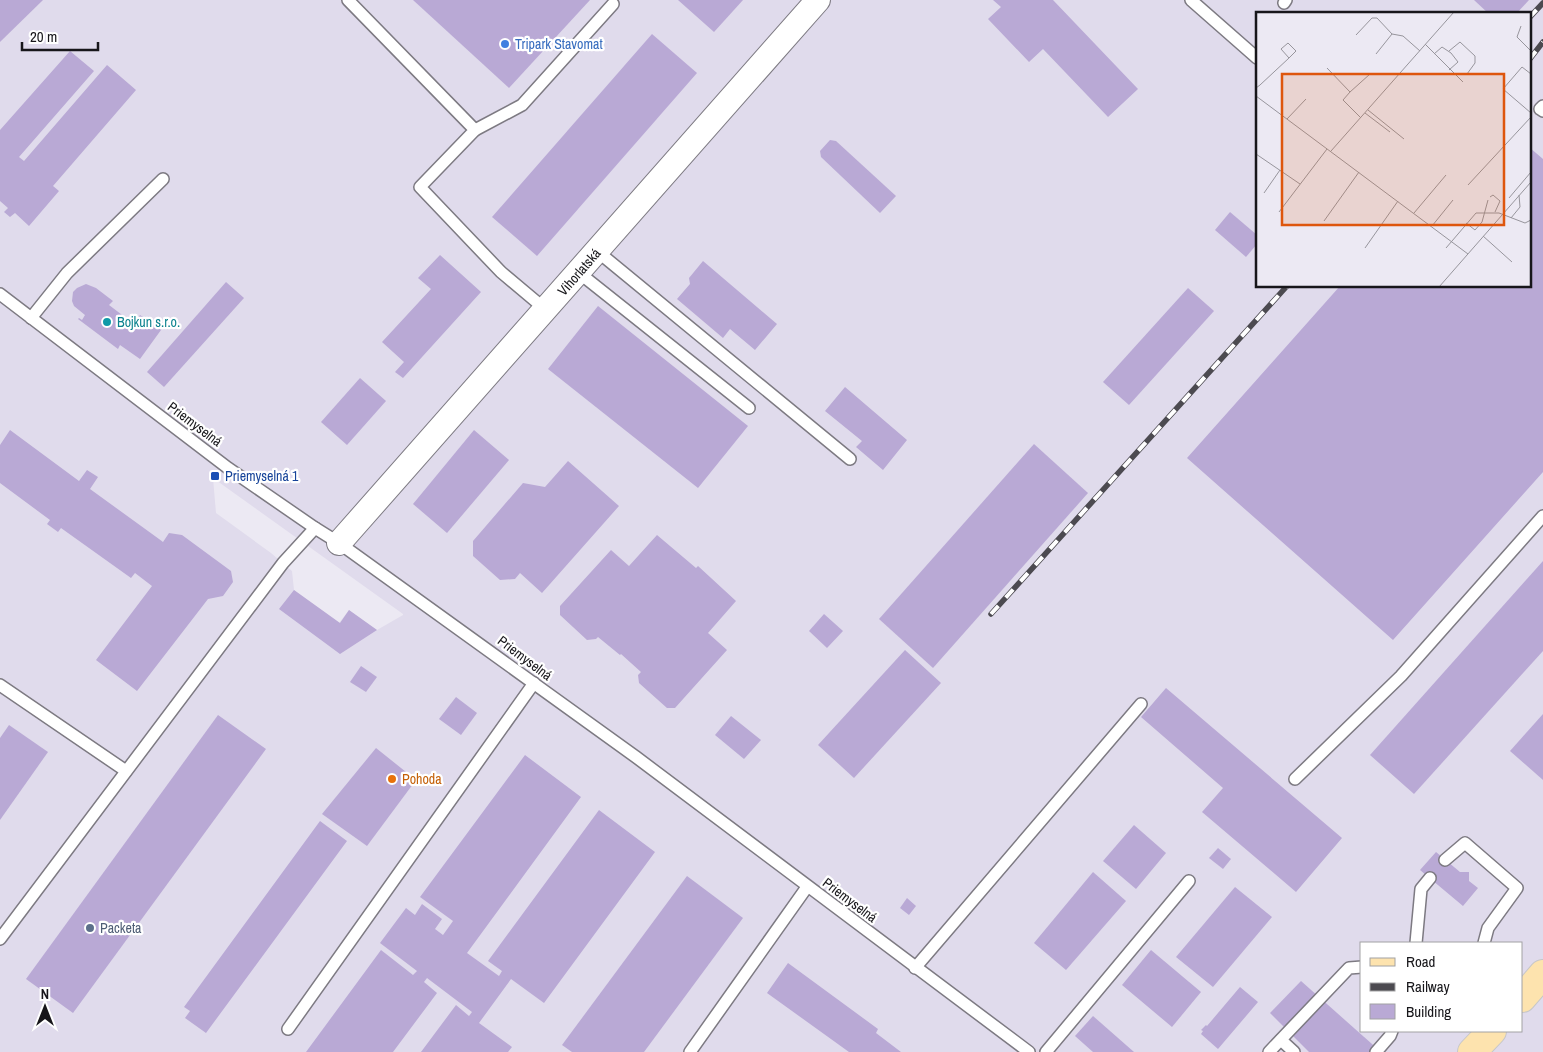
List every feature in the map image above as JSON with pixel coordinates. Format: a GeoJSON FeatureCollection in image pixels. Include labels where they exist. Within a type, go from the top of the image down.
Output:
{"type":"FeatureCollection","features":[{"type":"Feature","properties":{"kind":"main road"},"geometry":{"type":"LineString","coordinates":[[1472,1052],[1491,1032]]}},
{"type":"Feature","properties":{"kind":"street","name":"Vihorlatská"},"geometry":{"type":"LineString","coordinates":[[339,543],[818,0]]}},
{"type":"Feature","properties":{"kind":"lane"},"geometry":{"type":"LineString","coordinates":[[348,0],[475,130]]}},
{"type":"Feature","properties":{"kind":"lane"},"geometry":{"type":"LineString","coordinates":[[1191,0],[1256,57]]}},
{"type":"Feature","properties":{"kind":"lane"},"geometry":{"type":"LineString","coordinates":[[546,310],[501,272],[420,187],[475,130],[522,106],[613,4]]}},
{"type":"Feature","properties":{"kind":"lane"},"geometry":{"type":"LineString","coordinates":[[1543,106],[1540,109],[1543,111]]}},
{"type":"Feature","properties":{"kind":"lane"},"geometry":{"type":"LineString","coordinates":[[32,318],[67,273],[163,179]]}},
{"type":"Feature","properties":{"kind":"lane"},"geometry":{"type":"LineString","coordinates":[[597,251],[850,458]]}},
{"type":"Feature","properties":{"kind":"lane"},"geometry":{"type":"LineString","coordinates":[[578,272],[749,408]]}},
{"type":"Feature","properties":{"kind":"lane","name":"Priemyselná"},"geometry":{"type":"LineString","coordinates":[[0,294],[228,468],[314,528],[339,543],[534,683],[1029,1052]]}},
{"type":"Feature","properties":{"kind":"lane"},"geometry":{"type":"LineString","coordinates":[[1295,779],[1402,676],[1543,516]]}},
{"type":"Feature","properties":{"kind":"lane"},"geometry":{"type":"LineString","coordinates":[[0,938],[283,563],[314,528]]}},
{"type":"Feature","properties":{"kind":"lane"},"geometry":{"type":"LineString","coordinates":[[288,1029],[534,683]]}},
{"type":"Feature","properties":{"kind":"lane"},"geometry":{"type":"LineString","coordinates":[[0,685],[126,771]]}},
{"type":"Feature","properties":{"kind":"lane"},"geometry":{"type":"LineString","coordinates":[[915,968],[1141,704]]}},
{"type":"Feature","properties":{"kind":"lane"},"geometry":{"type":"LineString","coordinates":[[1445,860],[1465,843],[1517,888],[1488,928],[1484,942]]}},
{"type":"Feature","properties":{"kind":"lane"},"geometry":{"type":"LineString","coordinates":[[1416,942],[1421,889],[1430,878]]}},
{"type":"Feature","properties":{"kind":"lane"},"geometry":{"type":"LineString","coordinates":[[1046,1052],[1189,881]]}},
{"type":"Feature","properties":{"kind":"lane"},"geometry":{"type":"LineString","coordinates":[[690,1052],[807,886]]}},
{"type":"Feature","properties":{"kind":"lane"},"geometry":{"type":"LineString","coordinates":[[1270,1052],[1349,968],[1360,967]]}},
{"type":"Feature","properties":{"kind":"lane"},"geometry":{"type":"LineString","coordinates":[[1376,1052],[1392,1032]]}},
{"type":"Feature","properties":{"kind":"lane"},"geometry":{"type":"LineString","coordinates":[[1281,1040],[1294,1052]]}},
{"type":"Feature","properties":{"kind":"shaded area"},"geometry":{"type":"Polygon","coordinates":[[[0,0],[1543,0],[1543,1052],[0,1052],[0,0]],[[213,478],[216,513],[271,553],[292,571],[294,590],[339,623],[349,610],[377,630],[403,615],[403,614],[213,478]]]}},
{"type":"Feature","properties":{"kind":"building"},"geometry":{"type":"Polygon","coordinates":[[[0,0],[43,0],[0,42],[0,0]]]}},
{"type":"Feature","properties":{"kind":"building","name":"Tripark Stavomat"},"geometry":{"type":"Polygon","coordinates":[[[413,0],[590,0],[509,88],[413,0]]]}},
{"type":"Feature","properties":{"kind":"building"},"geometry":{"type":"Polygon","coordinates":[[[678,0],[743,0],[714,32],[678,0]]]}},
{"type":"Feature","properties":{"kind":"building"},"geometry":{"type":"Polygon","coordinates":[[[993,0],[1053,0],[1138,89],[1108,117],[1043,49],[1029,62],[988,19],[1001,7],[993,0]]]}},
{"type":"Feature","properties":{"kind":"building"},"geometry":{"type":"Polygon","coordinates":[[[1474,0],[1529,0],[1518,12],[1487,12],[1474,0]]]}},
{"type":"Feature","properties":{"kind":"building"},"geometry":{"type":"Polygon","coordinates":[[[652,34],[697,73],[537,256],[492,217],[652,34]]]}},
{"type":"Feature","properties":{"kind":"building"},"geometry":{"type":"Polygon","coordinates":[[[70,51],[94,71],[19,157],[24,161],[107,65],[136,90],[53,186],[59,191],[29,226],[15,213],[10,217],[4,212],[8,208],[0,201],[0,130],[70,51]]]}},
{"type":"Feature","properties":{"kind":"building"},"geometry":{"type":"Polygon","coordinates":[[[830,140],[836,141],[896,196],[880,213],[821,157],[820,151],[830,140]]]}},
{"type":"Feature","properties":{"kind":"building"},"geometry":{"type":"Polygon","coordinates":[[[1530,148],[1543,159],[1543,472],[1393,640],[1187,458],[1338,288],[1530,288],[1530,148]]]}},
{"type":"Feature","properties":{"kind":"building"},"geometry":{"type":"Polygon","coordinates":[[[1230,212],[1256,234],[1256,245],[1246,257],[1215,230],[1230,212]]]}},
{"type":"Feature","properties":{"kind":"building"},"geometry":{"type":"Polygon","coordinates":[[[440,255],[481,292],[403,378],[395,372],[404,362],[382,342],[431,289],[418,278],[440,255]]]}},
{"type":"Feature","properties":{"kind":"building"},"geometry":{"type":"Polygon","coordinates":[[[703,261],[777,324],[755,350],[730,329],[723,338],[677,299],[690,284],[689,278],[703,261]]]}},
{"type":"Feature","properties":{"kind":"building"},"geometry":{"type":"Polygon","coordinates":[[[226,282],[244,298],[164,387],[147,372],[226,282]]]}},
{"type":"Feature","properties":{"kind":"building","name":"Bojkun s.r.o."},"geometry":{"type":"Polygon","coordinates":[[[86,284],[96,288],[113,301],[109,305],[134,324],[140,315],[161,330],[140,359],[120,345],[118,349],[78,319],[82,320],[85,315],[74,306],[72,301],[73,292],[86,284]]]}},
{"type":"Feature","properties":{"kind":"building"},"geometry":{"type":"Polygon","coordinates":[[[1188,288],[1214,311],[1129,405],[1103,382],[1188,288]]]}},
{"type":"Feature","properties":{"kind":"building"},"geometry":{"type":"Polygon","coordinates":[[[598,306],[748,426],[698,488],[548,369],[598,306]]]}},
{"type":"Feature","properties":{"kind":"building"},"geometry":{"type":"Polygon","coordinates":[[[360,378],[386,401],[347,445],[321,422],[360,378]]]}},
{"type":"Feature","properties":{"kind":"building"},"geometry":{"type":"Polygon","coordinates":[[[845,387],[907,440],[883,470],[856,447],[862,441],[825,411],[845,387]]]}},
{"type":"Feature","properties":{"kind":"building"},"geometry":{"type":"Polygon","coordinates":[[[10,430],[79,481],[87,470],[98,477],[90,489],[163,542],[169,533],[182,535],[231,571],[233,582],[223,596],[208,599],[137,691],[96,660],[152,586],[135,573],[131,578],[61,528],[58,532],[47,524],[50,520],[0,483],[0,445],[10,430]]]}},
{"type":"Feature","properties":{"kind":"building"},"geometry":{"type":"Polygon","coordinates":[[[474,430],[509,460],[447,533],[413,504],[474,430]]]}},
{"type":"Feature","properties":{"kind":"building"},"geometry":{"type":"Polygon","coordinates":[[[1034,444],[1088,493],[933,668],[879,619],[1034,444]]]}},
{"type":"Feature","properties":{"kind":"building"},"geometry":{"type":"Polygon","coordinates":[[[568,461],[619,506],[542,593],[520,573],[515,579],[500,580],[473,556],[473,541],[523,483],[545,487],[568,461]]]}},
{"type":"Feature","properties":{"kind":"building"},"geometry":{"type":"Polygon","coordinates":[[[657,535],[696,568],[698,566],[736,601],[708,633],[727,650],[675,708],[667,708],[639,683],[638,675],[641,672],[621,654],[598,637],[587,640],[560,615],[560,606],[611,550],[629,566],[657,535]]]}},
{"type":"Feature","properties":{"kind":"building"},"geometry":{"type":"Polygon","coordinates":[[[1543,561],[1543,651],[1414,794],[1370,755],[1543,561]]]}},
{"type":"Feature","properties":{"kind":"building"},"geometry":{"type":"Polygon","coordinates":[[[294,590],[340,623],[349,610],[377,630],[340,654],[279,609],[294,590]]]}},
{"type":"Feature","properties":{"kind":"building"},"geometry":{"type":"Polygon","coordinates":[[[824,614],[843,631],[827,648],[809,631],[824,614]]]}},
{"type":"Feature","properties":{"kind":"building"},"geometry":{"type":"Polygon","coordinates":[[[905,650],[941,683],[854,778],[818,745],[905,650]]]}},
{"type":"Feature","properties":{"kind":"building"},"geometry":{"type":"Polygon","coordinates":[[[361,666],[377,677],[366,692],[350,682],[361,666]]]}},
{"type":"Feature","properties":{"kind":"building"},"geometry":{"type":"Polygon","coordinates":[[[1166,688],[1342,838],[1296,892],[1202,812],[1223,788],[1141,717],[1166,688]]]}},
{"type":"Feature","properties":{"kind":"building"},"geometry":{"type":"Polygon","coordinates":[[[456,697],[477,713],[461,735],[439,719],[456,697]]]}},
{"type":"Feature","properties":{"kind":"building"},"geometry":{"type":"Polygon","coordinates":[[[1543,714],[1543,780],[1510,751],[1543,714]]]}},
{"type":"Feature","properties":{"kind":"building"},"geometry":{"type":"Polygon","coordinates":[[[218,715],[266,749],[73,1013],[26,979],[218,715]]]}},
{"type":"Feature","properties":{"kind":"building"},"geometry":{"type":"Polygon","coordinates":[[[731,716],[761,740],[744,759],[715,735],[731,716]]]}},
{"type":"Feature","properties":{"kind":"building"},"geometry":{"type":"Polygon","coordinates":[[[9,725],[48,752],[0,820],[0,738],[9,725]]]}},
{"type":"Feature","properties":{"kind":"building"},"geometry":{"type":"Polygon","coordinates":[[[376,748],[416,780],[367,846],[322,814],[376,748]]]}},
{"type":"Feature","properties":{"kind":"building"},"geometry":{"type":"Polygon","coordinates":[[[525,755],[581,797],[467,953],[499,976],[502,971],[488,961],[599,810],[655,852],[544,1003],[511,979],[479,1023],[512,1047],[508,1052],[421,1052],[456,1005],[469,1016],[472,1012],[427,978],[424,982],[437,993],[393,1052],[306,1052],[381,950],[413,975],[417,971],[380,943],[406,908],[415,915],[422,904],[442,919],[435,929],[443,935],[453,921],[420,897],[525,755]]]}},
{"type":"Feature","properties":{"kind":"building"},"geometry":{"type":"Polygon","coordinates":[[[320,821],[347,841],[206,1033],[185,1018],[190,1011],[184,1007],[320,821]]]}},
{"type":"Feature","properties":{"kind":"building"},"geometry":{"type":"Polygon","coordinates":[[[1134,825],[1166,853],[1136,889],[1103,861],[1134,825]]]}},
{"type":"Feature","properties":{"kind":"building"},"geometry":{"type":"Polygon","coordinates":[[[1218,848],[1231,859],[1223,869],[1209,858],[1218,848]]]}},
{"type":"Feature","properties":{"kind":"building"},"geometry":{"type":"Polygon","coordinates":[[[1436,852],[1460,872],[1469,872],[1469,881],[1478,888],[1463,906],[1420,870],[1436,852]]]}},
{"type":"Feature","properties":{"kind":"building"},"geometry":{"type":"Polygon","coordinates":[[[1093,872],[1126,901],[1066,970],[1034,943],[1093,872]]]}},
{"type":"Feature","properties":{"kind":"building"},"geometry":{"type":"Polygon","coordinates":[[[687,876],[743,918],[644,1052],[572,1052],[562,1045],[687,876]]]}},
{"type":"Feature","properties":{"kind":"building"},"geometry":{"type":"Polygon","coordinates":[[[1235,887],[1272,917],[1213,987],[1176,957],[1235,887]]]}},
{"type":"Feature","properties":{"kind":"building"},"geometry":{"type":"Polygon","coordinates":[[[907,898],[916,906],[909,915],[900,908],[907,898]]]}},
{"type":"Feature","properties":{"kind":"building"},"geometry":{"type":"Polygon","coordinates":[[[1151,950],[1201,992],[1172,1027],[1122,985],[1151,950]]]}},
{"type":"Feature","properties":{"kind":"building"},"geometry":{"type":"Polygon","coordinates":[[[788,963],[878,1029],[876,1033],[901,1052],[849,1052],[767,993],[788,963]]]}},
{"type":"Feature","properties":{"kind":"building"},"geometry":{"type":"Polygon","coordinates":[[[1301,981],[1381,1052],[1309,1052],[1270,1013],[1301,981]]]}},
{"type":"Feature","properties":{"kind":"building"},"geometry":{"type":"Polygon","coordinates":[[[1240,987],[1258,1002],[1218,1049],[1201,1034],[1203,1031],[1201,1030],[1207,1026],[1240,987]]]}},
{"type":"Feature","properties":{"kind":"building"},"geometry":{"type":"Polygon","coordinates":[[[1093,1016],[1134,1052],[1093,1052],[1075,1036],[1093,1016]]]}},
{"type":"Feature","properties":{"kind":"railway"},"geometry":{"type":"LineString","coordinates":[[1530,17],[1543,3]]}},
{"type":"Feature","properties":{"kind":"railway"},"geometry":{"type":"LineString","coordinates":[[1530,59],[1543,42]]}},
{"type":"Feature","properties":{"kind":"railway"},"geometry":{"type":"LineString","coordinates":[[991,614],[1285,288]]}},
{"type":"Feature","properties":{"kind":"place","name":"Tripark Stavomat"},"geometry":{"type":"Point","coordinates":[505,44]}},
{"type":"Feature","properties":{"kind":"place","name":"Bojkun s.r.o."},"geometry":{"type":"Point","coordinates":[107,322]}},
{"type":"Feature","properties":{"kind":"place","name":"Priemyselná 1"},"geometry":{"type":"Point","coordinates":[215,476]}},
{"type":"Feature","properties":{"kind":"place","name":"Pohoda"},"geometry":{"type":"Point","coordinates":[392,779]}},
{"type":"Feature","properties":{"kind":"place","name":"Packeta"},"geometry":{"type":"Point","coordinates":[90,928]}}]}
